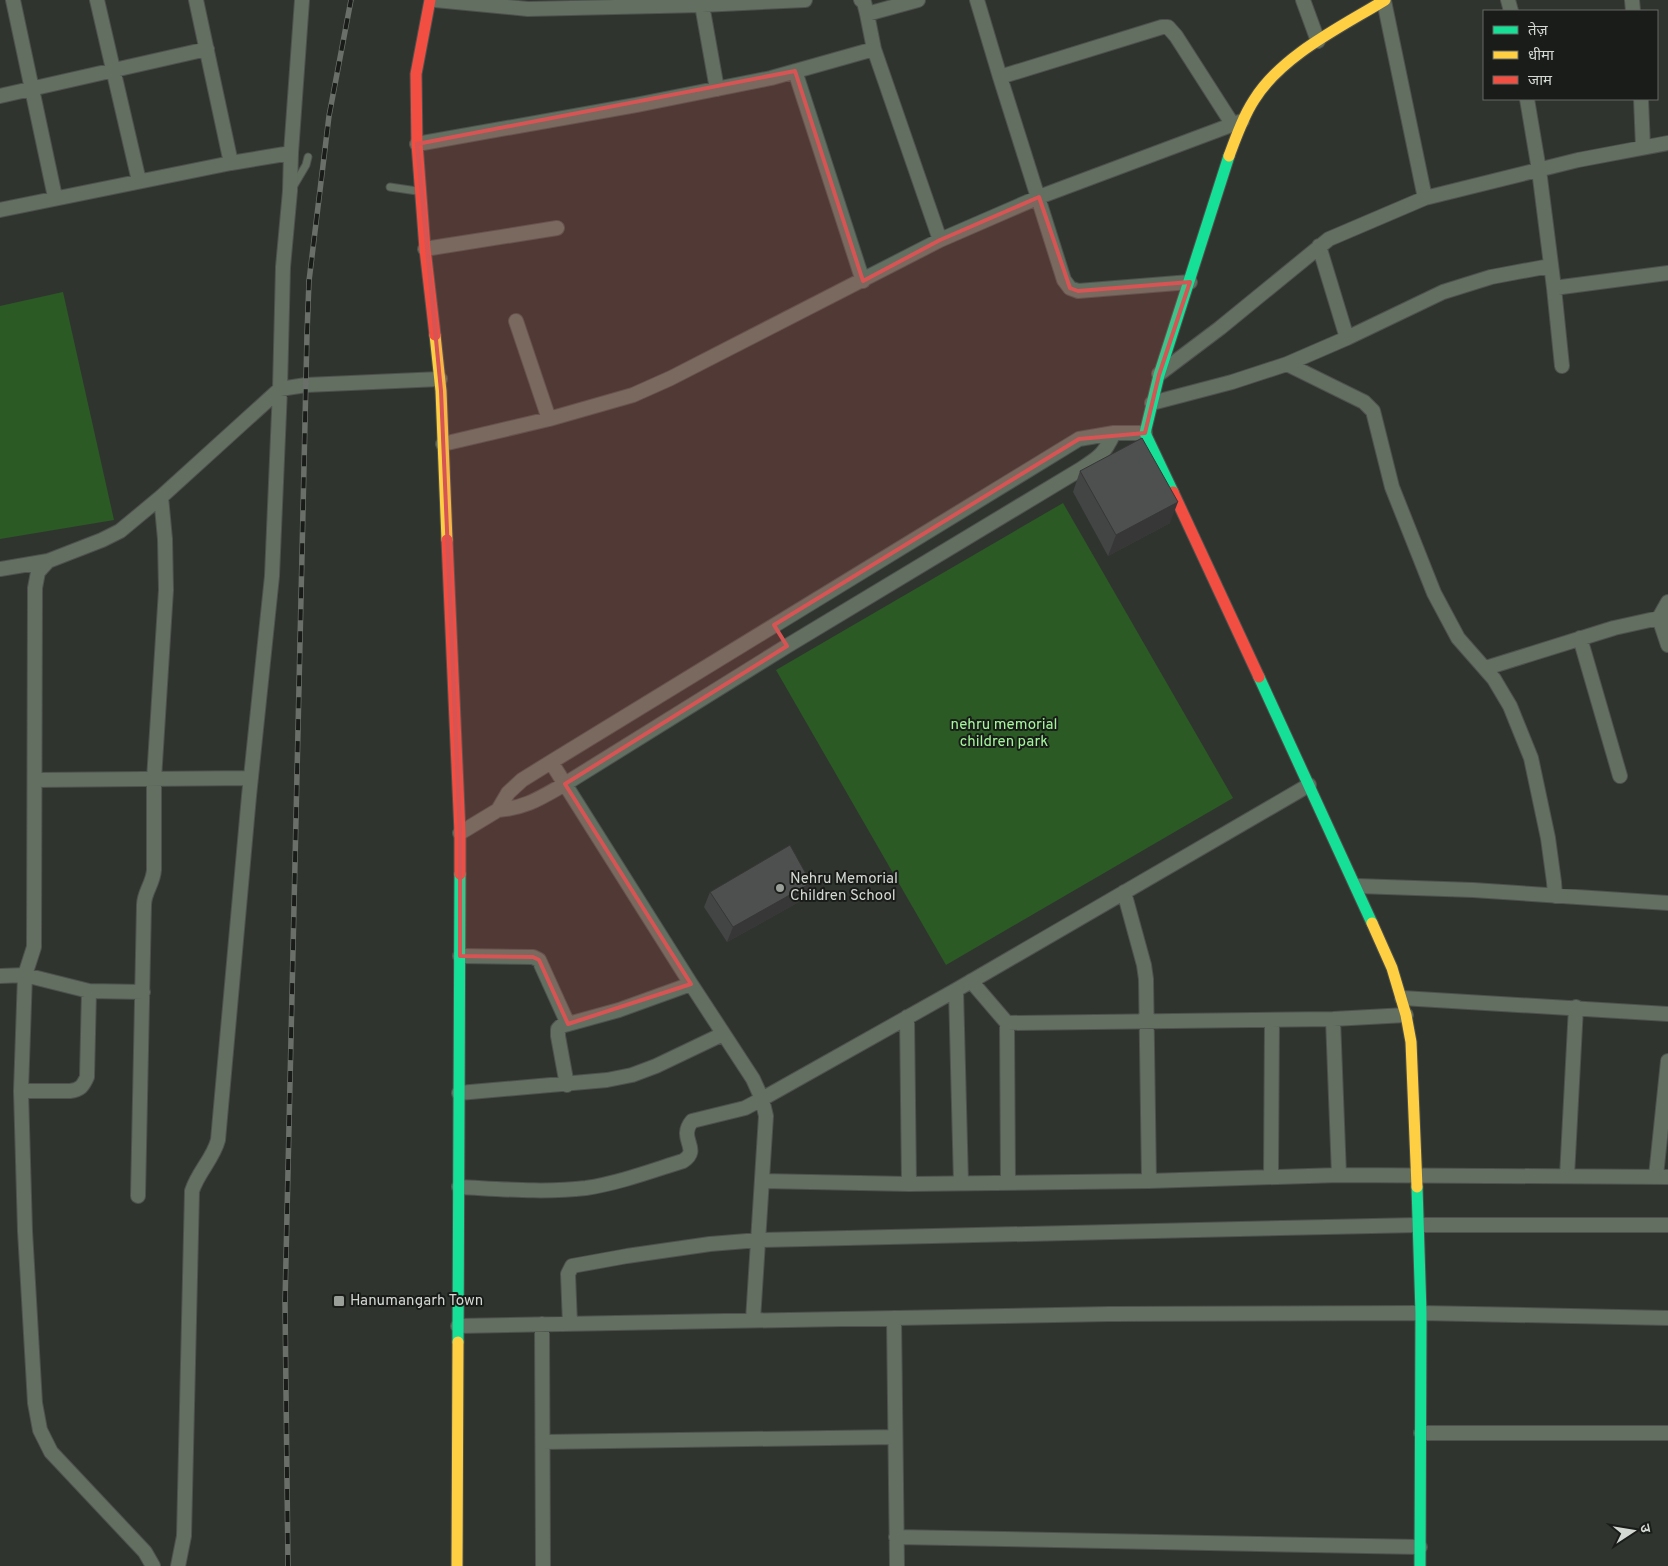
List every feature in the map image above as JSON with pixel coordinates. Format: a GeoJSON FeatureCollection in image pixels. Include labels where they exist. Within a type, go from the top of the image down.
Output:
{"type":"FeatureCollection","features":[{"type":"Feature","properties":{"kind":"street"},"geometry":{"type":"LineString","coordinates":[[13,0],[55,198]]}},
{"type":"Feature","properties":{"kind":"street"},"geometry":{"type":"LineString","coordinates":[[97,0],[139,181]]}},
{"type":"Feature","properties":{"kind":"street"},"geometry":{"type":"LineString","coordinates":[[196,0],[231,163]]}},
{"type":"Feature","properties":{"kind":"street"},"geometry":{"type":"LineString","coordinates":[[178,1566],[184,1536],[192,1190],[195,1180],[215,1151],[218,1140],[251,778],[272,576],[283,267],[290,191],[302,0]]}},
{"type":"Feature","properties":{"kind":"street"},"geometry":{"type":"LineString","coordinates":[[430,0],[416,74],[417,144],[425,249],[440,379],[460,833],[457,1566]]}},
{"type":"Feature","properties":{"kind":"street"},"geometry":{"type":"LineString","coordinates":[[435,0],[528,9],[702,5],[728,2],[804,0]]}},
{"type":"Feature","properties":{"kind":"street"},"geometry":{"type":"LineString","coordinates":[[861,0],[864,2],[874,49],[940,240]]}},
{"type":"Feature","properties":{"kind":"street"},"geometry":{"type":"LineString","coordinates":[[867,14],[918,0]]}},
{"type":"Feature","properties":{"kind":"street"},"geometry":{"type":"LineString","coordinates":[[977,0],[1064,280],[1070,288],[1078,291],[1190,282]]}},
{"type":"Feature","properties":{"kind":"street"},"geometry":{"type":"LineString","coordinates":[[1303,0],[1318,41]]}},
{"type":"Feature","properties":{"kind":"street"},"geometry":{"type":"LineString","coordinates":[[1420,1566],[1421,1313],[1418,1176],[1411,1042],[1402,998],[1392,968],[1357,886],[1145,433],[1159,375],[1190,282],[1238,123],[1255,98],[1283,66],[1318,41],[1384,0],[1425,198]]}},
{"type":"Feature","properties":{"kind":"street"},"geometry":{"type":"LineString","coordinates":[[702,5],[717,88]]}},
{"type":"Feature","properties":{"kind":"street"},"geometry":{"type":"LineString","coordinates":[[1000,77],[1162,27],[1168,27],[1238,123]]}},
{"type":"Feature","properties":{"kind":"street"},"geometry":{"type":"LineString","coordinates":[[0,96],[207,49]]}},
{"type":"Feature","properties":{"kind":"street"},"geometry":{"type":"LineString","coordinates":[[417,144],[771,78],[874,49]]}},
{"type":"Feature","properties":{"kind":"street"},"geometry":{"type":"LineString","coordinates":[[795,71],[863,281]]}},
{"type":"Feature","properties":{"kind":"street"},"geometry":{"type":"LineString","coordinates":[[1527,100],[1539,170],[1562,366]]}},
{"type":"Feature","properties":{"kind":"street"},"geometry":{"type":"LineString","coordinates":[[1641,100],[1643,147]]}},
{"type":"Feature","properties":{"kind":"street"},"geometry":{"type":"LineString","coordinates":[[443,444],[549,419],[633,395],[863,281],[940,240],[1039,197],[1238,123]]}},
{"type":"Feature","properties":{"kind":"street"},"geometry":{"type":"LineString","coordinates":[[1159,375],[1220,328],[1319,246],[1329,240],[1425,198],[1578,160],[1668,143]]}},
{"type":"Feature","properties":{"kind":"street"},"geometry":{"type":"LineString","coordinates":[[0,210],[139,181],[291,153]]}},
{"type":"Feature","properties":{"kind":"street"},"geometry":{"type":"LineString","coordinates":[[425,249],[557,228]]}},
{"type":"Feature","properties":{"kind":"street"},"geometry":{"type":"LineString","coordinates":[[1319,246],[1347,338]]}},
{"type":"Feature","properties":{"kind":"street"},"geometry":{"type":"LineString","coordinates":[[1152,403],[1232,382],[1287,364],[1347,338],[1442,292],[1491,277],[1550,266]]}},
{"type":"Feature","properties":{"kind":"street"},"geometry":{"type":"LineString","coordinates":[[1554,288],[1668,273]]}},
{"type":"Feature","properties":{"kind":"street"},"geometry":{"type":"LineString","coordinates":[[516,321],[549,419]]}},
{"type":"Feature","properties":{"kind":"street"},"geometry":{"type":"LineString","coordinates":[[1287,364],[1364,402],[1373,411],[1392,487],[1434,593],[1458,638],[1486,668],[1510,706],[1531,758],[1548,838],[1555,896]]}},
{"type":"Feature","properties":{"kind":"street"},"geometry":{"type":"LineString","coordinates":[[0,569],[48,561],[120,531],[161,497],[280,389],[306,385],[440,379]]}},
{"type":"Feature","properties":{"kind":"street"},"geometry":{"type":"LineString","coordinates":[[498,810],[508,793],[522,780],[1078,439],[1114,433],[1145,433]]}},
{"type":"Feature","properties":{"kind":"street"},"geometry":{"type":"LineString","coordinates":[[460,833],[498,810],[516,808],[537,800],[565,784],[787,646],[1097,459],[1106,451],[1114,433]]}},
{"type":"Feature","properties":{"kind":"street"},"geometry":{"type":"LineString","coordinates":[[138,1196],[144,898],[153,880],[154,870],[154,779],[166,590],[165,539],[161,497]]}},
{"type":"Feature","properties":{"kind":"street"},"geometry":{"type":"LineString","coordinates":[[48,561],[38,572],[35,588],[34,947],[25,975],[21,1092],[25,1231],[35,1403],[40,1430],[51,1452],[145,1552],[154,1566]]}},
{"type":"Feature","properties":{"kind":"street"},"geometry":{"type":"LineString","coordinates":[[1668,602],[1664,618],[1668,645]]}},
{"type":"Feature","properties":{"kind":"street"},"geometry":{"type":"LineString","coordinates":[[1486,668],[1614,628],[1664,618]]}},
{"type":"Feature","properties":{"kind":"street"},"geometry":{"type":"LineString","coordinates":[[774,625],[787,646]]}},
{"type":"Feature","properties":{"kind":"street"},"geometry":{"type":"LineString","coordinates":[[1580,638],[1620,776]]}},
{"type":"Feature","properties":{"kind":"street"},"geometry":{"type":"LineString","coordinates":[[551,762],[753,1079],[762,1099],[766,1116],[753,1320]]}},
{"type":"Feature","properties":{"kind":"street"},"geometry":{"type":"LineString","coordinates":[[35,780],[251,778]]}},
{"type":"Feature","properties":{"kind":"street"},"geometry":{"type":"LineString","coordinates":[[459,1187],[539,1191],[587,1188],[624,1180],[683,1161],[689,1157],[691,1152],[686,1136],[686,1127],[692,1121],[745,1108],[762,1099],[956,990],[1309,785]]}},
{"type":"Feature","properties":{"kind":"street"},"geometry":{"type":"LineString","coordinates":[[1357,886],[1473,890],[1668,903]]}},
{"type":"Feature","properties":{"kind":"street"},"geometry":{"type":"LineString","coordinates":[[1124,892],[1146,979],[1149,1181]]}},
{"type":"Feature","properties":{"kind":"street"},"geometry":{"type":"LineString","coordinates":[[460,956],[533,957],[539,960],[568,1024]]}},
{"type":"Feature","properties":{"kind":"street"},"geometry":{"type":"LineString","coordinates":[[0,976],[25,975],[89,991],[143,992]]}},
{"type":"Feature","properties":{"kind":"street"},"geometry":{"type":"LineString","coordinates":[[971,981],[1007,1023],[1008,1183]]}},
{"type":"Feature","properties":{"kind":"street"},"geometry":{"type":"LineString","coordinates":[[567,1085],[558,1029],[568,1024],[619,1010],[691,984]]}},
{"type":"Feature","properties":{"kind":"street"},"geometry":{"type":"LineString","coordinates":[[956,990],[960,1183]]}},
{"type":"Feature","properties":{"kind":"street"},"geometry":{"type":"LineString","coordinates":[[21,1092],[70,1091],[78,1090],[84,1085],[87,1077],[89,991]]}},
{"type":"Feature","properties":{"kind":"street"},"geometry":{"type":"LineString","coordinates":[[1402,998],[1668,1014]]}},
{"type":"Feature","properties":{"kind":"street"},"geometry":{"type":"LineString","coordinates":[[1567,1176],[1576,1007]]}},
{"type":"Feature","properties":{"kind":"street"},"geometry":{"type":"LineString","coordinates":[[1007,1023],[1333,1019],[1406,1016]]}},
{"type":"Feature","properties":{"kind":"street"},"geometry":{"type":"LineString","coordinates":[[907,1017],[909,1184]]}},
{"type":"Feature","properties":{"kind":"street"},"geometry":{"type":"LineString","coordinates":[[1333,1019],[1339,1175]]}},
{"type":"Feature","properties":{"kind":"street"},"geometry":{"type":"LineString","coordinates":[[1271,1176],[1272,1020]]}},
{"type":"Feature","properties":{"kind":"street"},"geometry":{"type":"LineString","coordinates":[[459,1093],[567,1085],[632,1075],[656,1066],[723,1034]]}},
{"type":"Feature","properties":{"kind":"street"},"geometry":{"type":"LineString","coordinates":[[762,1181],[909,1184],[1149,1181],[1339,1175],[1662,1177],[1668,1062]]}},
{"type":"Feature","properties":{"kind":"street"},"geometry":{"type":"LineString","coordinates":[[570,1324],[568,1274],[572,1266],[710,1244],[759,1240],[1418,1225],[1668,1225]]}},
{"type":"Feature","properties":{"kind":"street"},"geometry":{"type":"LineString","coordinates":[[458,1326],[1109,1314],[1421,1313],[1668,1318]]}},
{"type":"Feature","properties":{"kind":"street"},"geometry":{"type":"LineString","coordinates":[[894,1318],[896,1566]]}},
{"type":"Feature","properties":{"kind":"street"},"geometry":{"type":"LineString","coordinates":[[542,1324],[543,1566]]}},
{"type":"Feature","properties":{"kind":"street"},"geometry":{"type":"LineString","coordinates":[[1421,1433],[1668,1433]]}},
{"type":"Feature","properties":{"kind":"street"},"geometry":{"type":"LineString","coordinates":[[543,1442],[894,1437]]}},
{"type":"Feature","properties":{"kind":"street"},"geometry":{"type":"LineString","coordinates":[[896,1537],[1420,1547]]}},
{"type":"Feature","properties":{"kind":"lane"},"geometry":{"type":"LineString","coordinates":[[290,191],[306,165],[308,157]]}},
{"type":"Feature","properties":{"kind":"lane"},"geometry":{"type":"LineString","coordinates":[[390,187],[420,191]]}},
{"type":"Feature","properties":{"kind":"highlighted area"},"geometry":{"type":"Polygon","coordinates":[[[795,71],[863,281],[940,240],[1039,197],[1070,288],[1078,291],[1190,282],[1159,375],[1145,433],[1079,439],[774,625],[787,646],[565,784],[691,984],[568,1024],[539,960],[533,957],[460,956],[460,833],[441,391],[417,144],[795,71]]]}},
{"type":"Feature","properties":{"kind":"green space"},"geometry":{"type":"Polygon","coordinates":[[[63,292],[114,520],[0,539],[0,306],[63,292]]]}},
{"type":"Feature","properties":{"kind":"green space","name":"nehru memorial children park"},"geometry":{"type":"Polygon","coordinates":[[[1063,503],[1233,798],[946,965],[776,670],[1063,503]]]}},
{"type":"Feature","properties":{"kind":"building"},"geometry":{"type":"Polygon","coordinates":[[[1142,438],[1178,502],[1116,535],[1080,471],[1142,438]]]}},
{"type":"Feature","properties":{"kind":"building"},"geometry":{"type":"Polygon","coordinates":[[[790,845],[811,883],[733,927],[710,892],[790,845]]]}},
{"type":"Feature","properties":{"kind":"railway"},"geometry":{"type":"LineString","coordinates":[[288,1566],[285,1303],[309,281],[329,116],[351,0]]}},
{"type":"Feature","properties":{"kind":"traffic: fast"},"geometry":{"type":"LineString","coordinates":[[1173,492],[1145,433],[1159,375],[1229,156]]}},
{"type":"Feature","properties":{"kind":"traffic: fast"},"geometry":{"type":"LineString","coordinates":[[1259,677],[1372,923]]}},
{"type":"Feature","properties":{"kind":"traffic: fast"},"geometry":{"type":"LineString","coordinates":[[458,1342],[460,874]]}},
{"type":"Feature","properties":{"kind":"traffic: fast"},"geometry":{"type":"LineString","coordinates":[[1417,1187],[1421,1313],[1420,1566]]}},
{"type":"Feature","properties":{"kind":"traffic: slow"},"geometry":{"type":"LineString","coordinates":[[1229,156],[1240,127],[1254,100],[1280,69],[1314,43],[1385,0]]}},
{"type":"Feature","properties":{"kind":"traffic: slow"},"geometry":{"type":"LineString","coordinates":[[435,335],[441,391],[447,540]]}},
{"type":"Feature","properties":{"kind":"traffic: slow"},"geometry":{"type":"LineString","coordinates":[[1372,923],[1392,968],[1406,1015],[1411,1042],[1417,1187]]}},
{"type":"Feature","properties":{"kind":"traffic: slow"},"geometry":{"type":"LineString","coordinates":[[457,1566],[458,1342]]}},
{"type":"Feature","properties":{"kind":"traffic: jam"},"geometry":{"type":"LineString","coordinates":[[430,0],[416,74],[417,144],[425,249],[435,335]]}},
{"type":"Feature","properties":{"kind":"traffic: jam"},"geometry":{"type":"LineString","coordinates":[[1173,492],[1259,677]]}},
{"type":"Feature","properties":{"kind":"traffic: jam"},"geometry":{"type":"LineString","coordinates":[[447,540],[460,833],[460,874]]}},
{"type":"Feature","properties":{"kind":"place","name":"Nehru Memorial Children School"},"geometry":{"type":"Point","coordinates":[780,888]}},
{"type":"Feature","properties":{"kind":"place","name":"Hanumangarh Town"},"geometry":{"type":"Point","coordinates":[339,1301]}}]}
